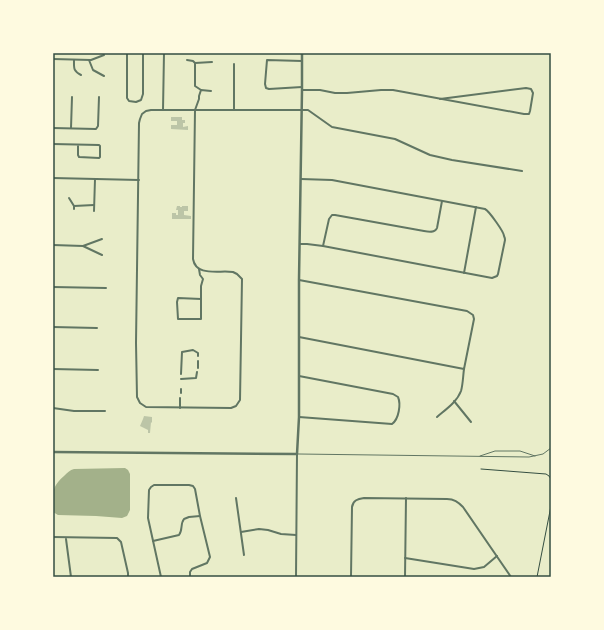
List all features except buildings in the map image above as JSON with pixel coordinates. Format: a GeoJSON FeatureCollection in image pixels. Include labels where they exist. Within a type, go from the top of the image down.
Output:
{"type":"FeatureCollection","features":[{"type":"Feature","properties":{"kind":"street"},"geometry":{"type":"LineString","coordinates":[[127,53],[127,98],[129,101],[136,102],[141,100],[143,94],[143,53]]}},
{"type":"Feature","properties":{"kind":"street"},"geometry":{"type":"LineString","coordinates":[[163,110],[164,53]]}},
{"type":"Feature","properties":{"kind":"street"},"geometry":{"type":"LineString","coordinates":[[296,577],[302,53]]}},
{"type":"Feature","properties":{"kind":"street"},"geometry":{"type":"LineString","coordinates":[[53,59],[89,60],[104,55]]}},
{"type":"Feature","properties":{"kind":"street"},"geometry":{"type":"LineString","coordinates":[[74,60],[76,72],[82,75]]}},
{"type":"Feature","properties":{"kind":"street"},"geometry":{"type":"LineString","coordinates":[[89,60],[93,70],[104,76]]}},
{"type":"Feature","properties":{"kind":"street"},"geometry":{"type":"LineString","coordinates":[[187,60],[195,63],[212,62]]}},
{"type":"Feature","properties":{"kind":"street"},"geometry":{"type":"LineString","coordinates":[[302,61],[267,60],[266,87],[302,88],[335,93],[388,89],[440,99],[527,114],[530,111],[533,93],[531,89],[526,88],[440,99]]}},
{"type":"Feature","properties":{"kind":"street"},"geometry":{"type":"LineString","coordinates":[[195,63],[196,86],[201,90],[211,91]]}},
{"type":"Feature","properties":{"kind":"street"},"geometry":{"type":"LineString","coordinates":[[234,64],[234,110]]}},
{"type":"Feature","properties":{"kind":"street"},"geometry":{"type":"LineString","coordinates":[[201,90],[195,110],[193,257],[195,265],[199,269],[207,271],[233,272],[242,279],[241,395],[236,406],[231,408],[146,407],[140,403],[137,397],[140,120],[141,115],[144,112],[151,110],[163,110],[195,110],[293,110],[301,109],[310,110],[332,127],[395,139],[430,155],[452,160],[522,170]]}},
{"type":"Feature","properties":{"kind":"street"},"geometry":{"type":"LineString","coordinates":[[71,128],[72,97]]}},
{"type":"Feature","properties":{"kind":"street"},"geometry":{"type":"LineString","coordinates":[[53,128],[97,128],[99,97]]}},
{"type":"Feature","properties":{"kind":"street"},"geometry":{"type":"LineString","coordinates":[[53,144],[78,145],[100,146],[100,157],[78,157],[78,145]]}},
{"type":"Feature","properties":{"kind":"street"},"geometry":{"type":"LineString","coordinates":[[53,178],[139,180]]}},
{"type":"Feature","properties":{"kind":"street"},"geometry":{"type":"LineString","coordinates":[[94,211],[95,179]]}},
{"type":"Feature","properties":{"kind":"street"},"geometry":{"type":"LineString","coordinates":[[300,244],[323,246],[488,278],[495,278],[498,274],[504,240],[504,234],[487,210],[332,180],[301,179]]}},
{"type":"Feature","properties":{"kind":"street"},"geometry":{"type":"LineString","coordinates":[[69,198],[74,206],[74,209]]}},
{"type":"Feature","properties":{"kind":"street"},"geometry":{"type":"LineString","coordinates":[[323,246],[329,219],[332,215],[432,232],[437,228],[442,201]]}},
{"type":"Feature","properties":{"kind":"street"},"geometry":{"type":"LineString","coordinates":[[74,206],[94,205]]}},
{"type":"Feature","properties":{"kind":"street"},"geometry":{"type":"LineString","coordinates":[[464,273],[476,207]]}},
{"type":"Feature","properties":{"kind":"street"},"geometry":{"type":"LineString","coordinates":[[53,245],[83,246],[102,239]]}},
{"type":"Feature","properties":{"kind":"street"},"geometry":{"type":"LineString","coordinates":[[83,246],[102,255]]}},
{"type":"Feature","properties":{"kind":"street"},"geometry":{"type":"LineString","coordinates":[[199,269],[200,275],[203,279],[201,286],[201,299],[200,319],[178,319],[178,298],[201,299]]}},
{"type":"Feature","properties":{"kind":"street"},"geometry":{"type":"LineString","coordinates":[[299,280],[470,312],[474,316],[474,320],[461,392],[437,417]]}},
{"type":"Feature","properties":{"kind":"street"},"geometry":{"type":"LineString","coordinates":[[53,287],[106,288]]}},
{"type":"Feature","properties":{"kind":"street"},"geometry":{"type":"LineString","coordinates":[[53,327],[97,328]]}},
{"type":"Feature","properties":{"kind":"street"},"geometry":{"type":"LineString","coordinates":[[298,337],[464,369]]}},
{"type":"Feature","properties":{"kind":"street"},"geometry":{"type":"LineString","coordinates":[[181,374],[182,352],[196,351],[198,352],[198,356]]}},
{"type":"Feature","properties":{"kind":"street"},"geometry":{"type":"LineString","coordinates":[[198,360],[198,368]]}},
{"type":"Feature","properties":{"kind":"street"},"geometry":{"type":"LineString","coordinates":[[53,368],[98,370]]}},
{"type":"Feature","properties":{"kind":"street"},"geometry":{"type":"LineString","coordinates":[[181,384],[181,379],[196,378],[197,372]]}},
{"type":"Feature","properties":{"kind":"street"},"geometry":{"type":"LineString","coordinates":[[299,376],[393,394],[398,396],[400,404],[397,418],[392,424],[299,417]]}},
{"type":"Feature","properties":{"kind":"street"},"geometry":{"type":"LineString","coordinates":[[180,398],[180,408]]}},
{"type":"Feature","properties":{"kind":"street"},"geometry":{"type":"LineString","coordinates":[[454,401],[471,422]]}},
{"type":"Feature","properties":{"kind":"street"},"geometry":{"type":"LineString","coordinates":[[53,408],[74,411],[105,411]]}},
{"type":"Feature","properties":{"kind":"street"},"geometry":{"type":"LineString","coordinates":[[53,452],[297,454]]}},
{"type":"Feature","properties":{"kind":"street"},"geometry":{"type":"LineString","coordinates":[[161,577],[148,513],[148,492],[154,485],[193,486],[195,489],[210,557],[207,563],[192,569],[190,572],[190,577]]}},
{"type":"Feature","properties":{"kind":"street"},"geometry":{"type":"LineString","coordinates":[[236,498],[244,555]]}},
{"type":"Feature","properties":{"kind":"street"},"geometry":{"type":"LineString","coordinates":[[351,577],[352,509],[354,502],[358,499],[364,498],[452,499],[458,502],[511,577]]}},
{"type":"Feature","properties":{"kind":"street"},"geometry":{"type":"LineString","coordinates":[[405,577],[406,498]]}},
{"type":"Feature","properties":{"kind":"street"},"geometry":{"type":"LineString","coordinates":[[153,541],[179,535],[184,519],[200,516]]}},
{"type":"Feature","properties":{"kind":"street"},"geometry":{"type":"LineString","coordinates":[[241,532],[259,529],[281,534],[296,535]]}},
{"type":"Feature","properties":{"kind":"street"},"geometry":{"type":"LineString","coordinates":[[53,537],[115,538],[119,540],[128,577]]}},
{"type":"Feature","properties":{"kind":"street"},"geometry":{"type":"LineString","coordinates":[[66,538],[71,577]]}},
{"type":"Feature","properties":{"kind":"street"},"geometry":{"type":"LineString","coordinates":[[405,558],[474,569],[484,567],[497,556]]}},
{"type":"Feature","properties":{"kind":"lane"},"geometry":{"type":"LineString","coordinates":[[297,454],[529,458],[544,454],[551,448]]}},
{"type":"Feature","properties":{"kind":"lane"},"geometry":{"type":"LineString","coordinates":[[478,456],[495,450],[520,451],[536,456]]}},
{"type":"Feature","properties":{"kind":"path"},"geometry":{"type":"LineString","coordinates":[[481,469],[546,474],[551,479]]}},
{"type":"Feature","properties":{"kind":"path"},"geometry":{"type":"LineString","coordinates":[[537,577],[551,506]]}},
{"type":"Feature","properties":{"kind":"shaded area"},"geometry":{"type":"Polygon","coordinates":[[[125,468],[130,474],[130,510],[127,516],[122,518],[58,515],[53,512],[54,488],[56,484],[70,471],[74,469],[125,468]]]}}]}
